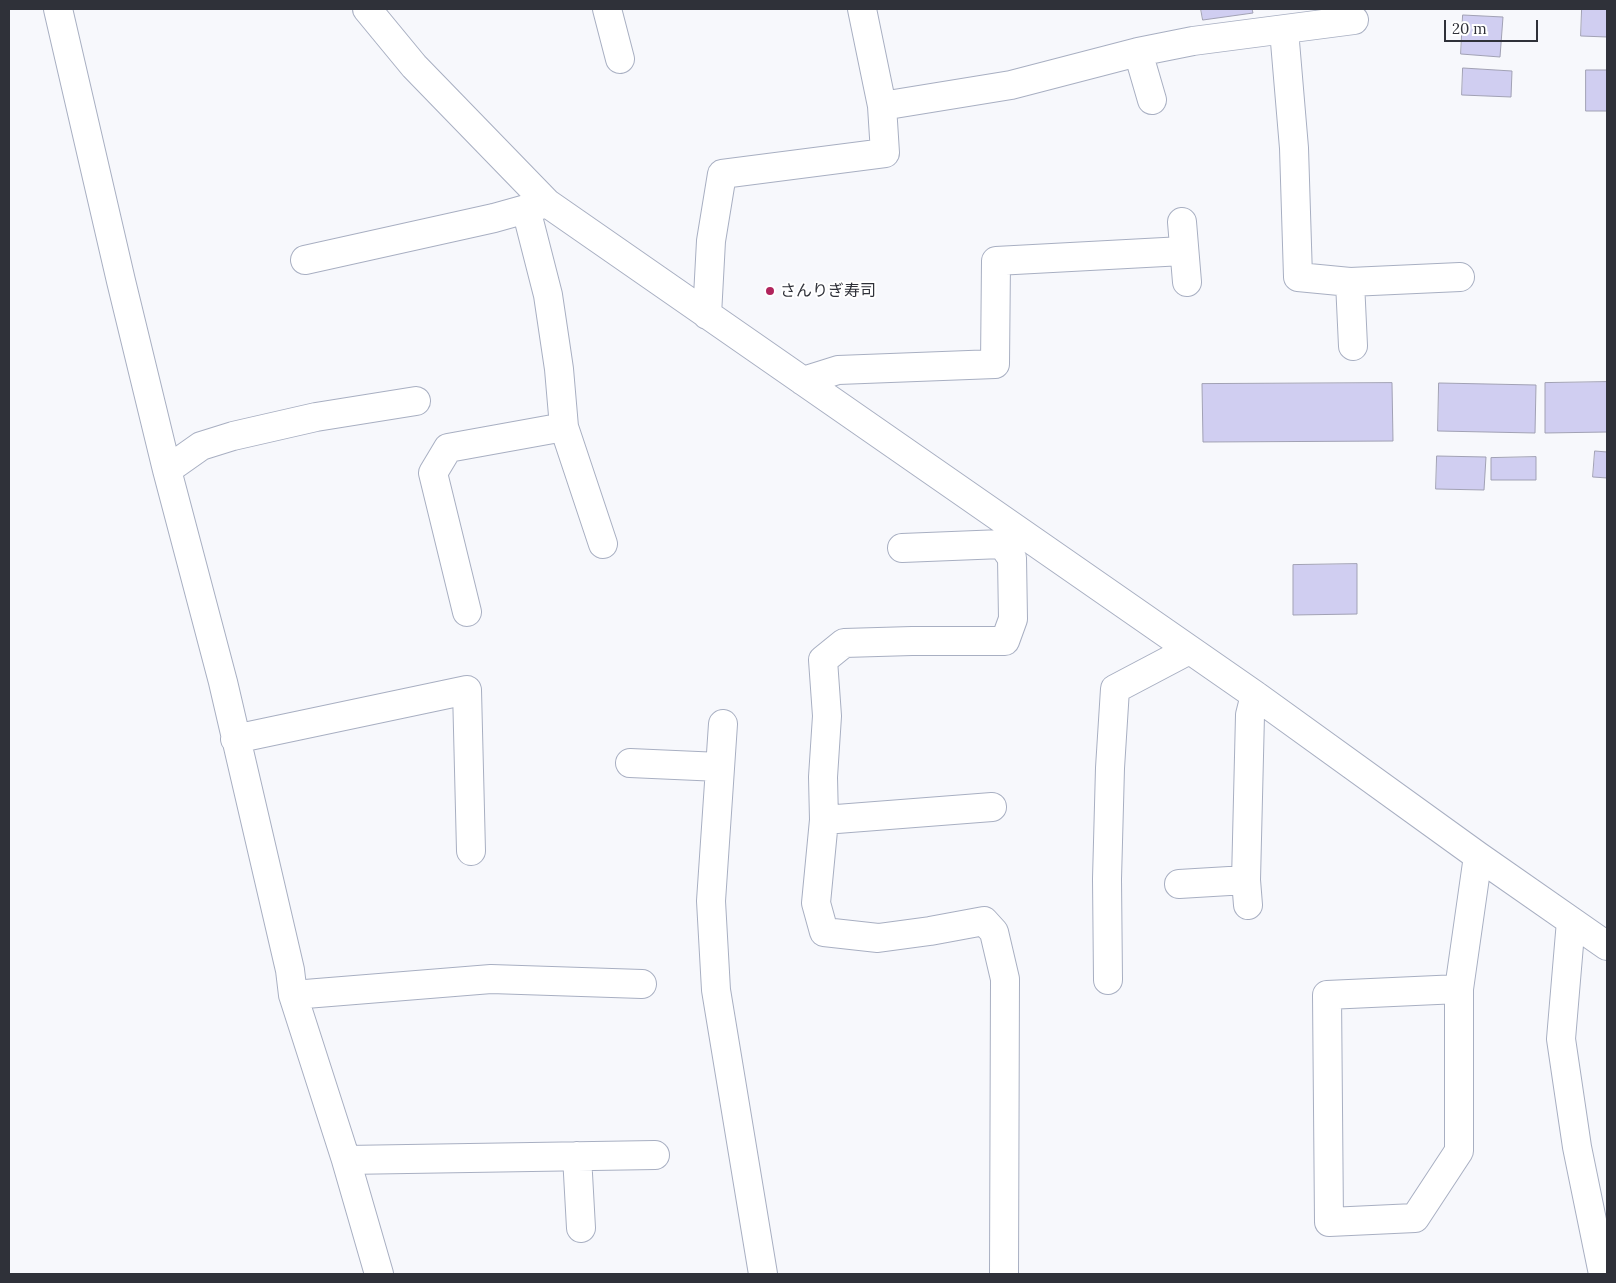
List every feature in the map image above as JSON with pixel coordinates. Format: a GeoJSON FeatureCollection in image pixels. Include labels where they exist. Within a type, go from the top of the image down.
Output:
{"type":"FeatureCollection","features":[{"type":"Feature","properties":{"kind":"street"},"geometry":{"type":"LineString","coordinates":[[58,9],[167,470],[222,682],[290,970],[293,995],[346,1160],[379,1274]]}},
{"type":"Feature","properties":{"kind":"street"},"geometry":{"type":"LineString","coordinates":[[367,9],[414,66],[537,206],[707,315],[803,381],[1255,696],[1607,946]]}},
{"type":"Feature","properties":{"kind":"street"},"geometry":{"type":"LineString","coordinates":[[607,9],[620,59]]}},
{"type":"Feature","properties":{"kind":"street"},"geometry":{"type":"LineString","coordinates":[[707,315],[711,241],[722,174],[885,153],[882,106],[862,9]]}},
{"type":"Feature","properties":{"kind":"street"},"geometry":{"type":"LineString","coordinates":[[882,106],[1011,85],[1138,52],[1192,41],[1354,20]]}},
{"type":"Feature","properties":{"kind":"street"},"geometry":{"type":"LineString","coordinates":[[1284,30],[1294,148],[1298,277],[1350,282],[1460,277]]}},
{"type":"Feature","properties":{"kind":"street"},"geometry":{"type":"LineString","coordinates":[[1138,52],[1152,100]]}},
{"type":"Feature","properties":{"kind":"street"},"geometry":{"type":"LineString","coordinates":[[304,260],[494,218],[537,206]]}},
{"type":"Feature","properties":{"kind":"street"},"geometry":{"type":"LineString","coordinates":[[537,206],[559,369],[564,427],[603,544]]}},
{"type":"Feature","properties":{"kind":"street"},"geometry":{"type":"LineString","coordinates":[[1182,222],[1187,282]]}},
{"type":"Feature","properties":{"kind":"street"},"geometry":{"type":"LineString","coordinates":[[803,381],[838,370],[995,364],[996,261],[1183,251]]}},
{"type":"Feature","properties":{"kind":"street"},"geometry":{"type":"LineString","coordinates":[[1350,282],[1353,346]]}},
{"type":"Feature","properties":{"kind":"street"},"geometry":{"type":"LineString","coordinates":[[167,470],[201,446],[233,436],[316,418],[416,401]]}},
{"type":"Feature","properties":{"kind":"street"},"geometry":{"type":"LineString","coordinates":[[467,612],[433,473],[448,448],[564,427]]}},
{"type":"Feature","properties":{"kind":"street"},"geometry":{"type":"LineString","coordinates":[[902,548],[1002,544],[1012,558],[1013,619],[1005,641],[844,643],[824,660],[828,716],[824,778],[824,820],[816,903],[824,932],[878,938],[984,921],[994,932],[1005,979],[1004,1274]]}},
{"type":"Feature","properties":{"kind":"street"},"geometry":{"type":"LineString","coordinates":[[1108,980],[1106,879],[1115,689],[1189,650]]}},
{"type":"Feature","properties":{"kind":"street"},"geometry":{"type":"LineString","coordinates":[[235,738],[467,690],[472,851]]}},
{"type":"Feature","properties":{"kind":"street"},"geometry":{"type":"LineString","coordinates":[[1179,884],[1247,892],[1250,715],[1255,696]]}},
{"type":"Feature","properties":{"kind":"street"},"geometry":{"type":"LineString","coordinates":[[723,724],[711,901],[716,990],[763,1274]]}},
{"type":"Feature","properties":{"kind":"street"},"geometry":{"type":"LineString","coordinates":[[630,763],[720,767]]}},
{"type":"Feature","properties":{"kind":"street"},"geometry":{"type":"LineString","coordinates":[[824,820],[992,807]]}},
{"type":"Feature","properties":{"kind":"street"},"geometry":{"type":"LineString","coordinates":[[1459,988],[1327,995],[1329,1222],[1414,1218],[1459,1151],[1459,988],[1478,856]]}},
{"type":"Feature","properties":{"kind":"street"},"geometry":{"type":"LineString","coordinates":[[1571,921],[1561,1039],[1577,1147],[1603,1274]]}},
{"type":"Feature","properties":{"kind":"street"},"geometry":{"type":"LineString","coordinates":[[293,995],[491,979],[642,984]]}},
{"type":"Feature","properties":{"kind":"street"},"geometry":{"type":"LineString","coordinates":[[346,1160],[655,1155]]}},
{"type":"Feature","properties":{"kind":"street"},"geometry":{"type":"LineString","coordinates":[[577,1156],[581,1228]]}},
{"type":"Feature","properties":{"kind":"building"},"geometry":{"type":"Polygon","coordinates":[[[1201,9],[1252,9],[1253,13],[1203,20],[1201,9]]]}},
{"type":"Feature","properties":{"kind":"building"},"geometry":{"type":"Polygon","coordinates":[[[1582,9],[1607,9],[1607,37],[1581,36],[1582,9]]]}},
{"type":"Feature","properties":{"kind":"building"},"geometry":{"type":"Polygon","coordinates":[[[1463,15],[1503,17],[1500,57],[1461,54],[1463,15]]]}},
{"type":"Feature","properties":{"kind":"building"},"geometry":{"type":"Polygon","coordinates":[[[1463,68],[1512,71],[1511,97],[1462,95],[1463,68]]]}},
{"type":"Feature","properties":{"kind":"building"},"geometry":{"type":"Polygon","coordinates":[[[1586,70],[1607,70],[1607,111],[1586,111],[1586,70]]]}},
{"type":"Feature","properties":{"kind":"building"},"geometry":{"type":"Polygon","coordinates":[[[1607,382],[1607,432],[1545,433],[1545,383],[1607,382]]]}},
{"type":"Feature","properties":{"kind":"building"},"geometry":{"type":"Polygon","coordinates":[[[1392,383],[1393,441],[1203,442],[1202,384],[1392,383]]]}},
{"type":"Feature","properties":{"kind":"building"},"geometry":{"type":"Polygon","coordinates":[[[1439,383],[1536,385],[1535,433],[1438,431],[1439,383]]]}},
{"type":"Feature","properties":{"kind":"building"},"geometry":{"type":"Polygon","coordinates":[[[1595,451],[1607,452],[1607,478],[1593,477],[1595,451]]]}},
{"type":"Feature","properties":{"kind":"building"},"geometry":{"type":"Polygon","coordinates":[[[1437,456],[1486,457],[1484,490],[1436,489],[1437,456]]]}},
{"type":"Feature","properties":{"kind":"building"},"geometry":{"type":"Polygon","coordinates":[[[1536,457],[1536,480],[1491,480],[1491,458],[1536,457]]]}},
{"type":"Feature","properties":{"kind":"building"},"geometry":{"type":"Polygon","coordinates":[[[1357,564],[1357,614],[1293,615],[1293,565],[1357,564]]]}},
{"type":"Feature","properties":{"kind":"place","name":"さんりぎ寿司"},"geometry":{"type":"Point","coordinates":[770,291]}}]}
